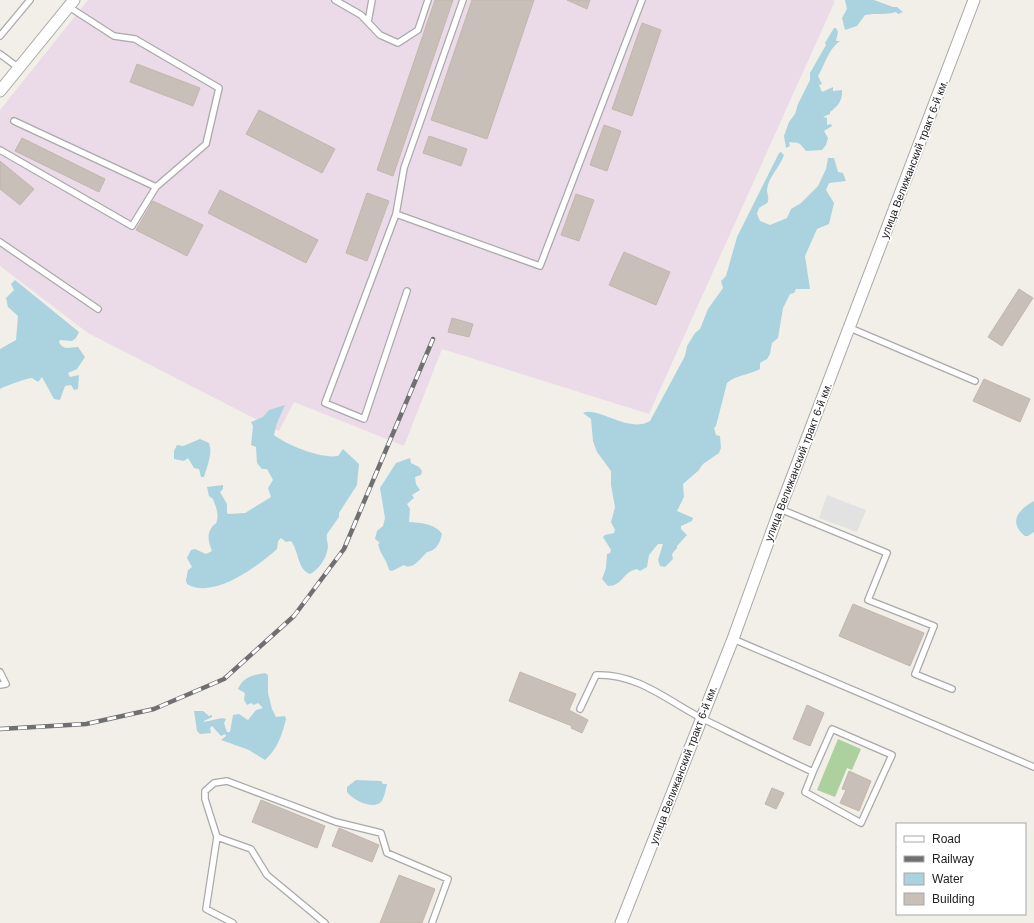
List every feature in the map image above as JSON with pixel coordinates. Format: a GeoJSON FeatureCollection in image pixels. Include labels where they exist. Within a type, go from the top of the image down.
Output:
{"type":"FeatureCollection","features":[{"type":"Feature","properties":{"kind":"street","name":"улица Велижанский тракт 6-й км."},"geometry":{"type":"LineString","coordinates":[[621,923],[733,639],[780,509],[974,0]]}},
{"type":"Feature","properties":{"kind":"street"},"geometry":{"type":"LineString","coordinates":[[0,92],[72,3]]}},
{"type":"Feature","properties":{"kind":"lane"},"geometry":{"type":"LineString","coordinates":[[0,36],[30,0]]}},
{"type":"Feature","properties":{"kind":"lane"},"geometry":{"type":"LineString","coordinates":[[335,0],[361,15],[380,35],[398,43],[418,30],[428,0]]}},
{"type":"Feature","properties":{"kind":"lane"},"geometry":{"type":"LineString","coordinates":[[368,22],[372,0]]}},
{"type":"Feature","properties":{"kind":"lane"},"geometry":{"type":"LineString","coordinates":[[408,291],[364,419],[325,403],[396,214],[404,168],[463,0]]}},
{"type":"Feature","properties":{"kind":"lane"},"geometry":{"type":"LineString","coordinates":[[396,214],[540,266],[642,0]]}},
{"type":"Feature","properties":{"kind":"lane"},"geometry":{"type":"LineString","coordinates":[[0,150],[132,226],[156,187],[206,144],[219,88],[134,39],[114,36],[72,3]]}},
{"type":"Feature","properties":{"kind":"lane"},"geometry":{"type":"LineString","coordinates":[[0,54],[19,68]]}},
{"type":"Feature","properties":{"kind":"lane"},"geometry":{"type":"LineString","coordinates":[[14,121],[156,187]]}},
{"type":"Feature","properties":{"kind":"lane"},"geometry":{"type":"LineString","coordinates":[[0,242],[98,309]]}},
{"type":"Feature","properties":{"kind":"lane"},"geometry":{"type":"LineString","coordinates":[[850,328],[974,381]]}},
{"type":"Feature","properties":{"kind":"lane"},"geometry":{"type":"LineString","coordinates":[[780,509],[887,553],[868,600],[934,626],[915,674],[952,689]]}},
{"type":"Feature","properties":{"kind":"lane"},"geometry":{"type":"LineString","coordinates":[[733,639],[1034,767]]}},
{"type":"Feature","properties":{"kind":"lane"},"geometry":{"type":"LineString","coordinates":[[0,672],[6,684],[0,685]]}},
{"type":"Feature","properties":{"kind":"lane"},"geometry":{"type":"LineString","coordinates":[[580,709],[596,675],[612,674],[655,690],[701,718],[813,772]]}},
{"type":"Feature","properties":{"kind":"lane"},"geometry":{"type":"LineString","coordinates":[[832,729],[892,755],[861,823],[805,792],[813,772],[832,729]]}},
{"type":"Feature","properties":{"kind":"lane"},"geometry":{"type":"LineString","coordinates":[[233,923],[206,909],[217,837],[206,799],[206,790],[214,783],[227,781],[336,822],[381,833],[387,853],[448,880],[432,923]]}},
{"type":"Feature","properties":{"kind":"lane"},"geometry":{"type":"LineString","coordinates":[[217,837],[252,849],[267,875],[325,923]]}},
{"type":"Feature","properties":{"kind":"shaded area"},"geometry":{"type":"Polygon","coordinates":[[[88,0],[835,1],[649,414],[442,349],[404,446],[294,402],[279,431],[88,333],[0,266],[0,110],[88,0]]]}},
{"type":"Feature","properties":{"kind":"shaded area"},"geometry":{"type":"Polygon","coordinates":[[[827,495],[866,510],[857,532],[819,518],[827,495]]]}},
{"type":"Feature","properties":{"kind":"green space"},"geometry":{"type":"Polygon","coordinates":[[[838,739],[861,749],[852,770],[847,768],[835,797],[817,790],[838,739]]]}},
{"type":"Feature","properties":{"kind":"water"},"geometry":{"type":"Polygon","coordinates":[[[845,0],[874,0],[897,7],[903,12],[898,14],[896,12],[865,15],[857,26],[845,30],[842,18],[847,9],[845,0]]]}},
{"type":"Feature","properties":{"kind":"water"},"geometry":{"type":"Polygon","coordinates":[[[834,28],[836,28],[838,32],[836,41],[840,41],[829,53],[818,76],[822,84],[819,85],[822,92],[833,87],[833,91],[842,90],[842,97],[830,114],[823,117],[827,118],[827,125],[831,124],[832,126],[824,131],[828,138],[826,145],[822,150],[806,151],[798,143],[789,142],[790,146],[786,148],[784,136],[789,122],[795,114],[798,104],[810,80],[810,73],[834,28]]]}},
{"type":"Feature","properties":{"kind":"water"},"geometry":{"type":"Polygon","coordinates":[[[781,152],[784,155],[768,185],[768,201],[759,208],[757,214],[760,221],[770,225],[787,218],[791,209],[801,203],[818,186],[826,169],[828,158],[834,158],[838,172],[843,173],[846,181],[829,183],[826,190],[834,203],[829,224],[817,229],[805,256],[810,289],[796,289],[794,293],[790,294],[783,308],[778,338],[772,343],[770,354],[767,359],[760,363],[760,369],[734,378],[727,383],[716,426],[714,428],[716,435],[720,436],[721,448],[719,453],[703,464],[698,471],[683,484],[684,497],[677,511],[693,518],[692,521],[681,526],[681,529],[687,535],[672,554],[673,559],[665,567],[660,566],[658,560],[663,544],[658,544],[649,555],[647,567],[640,571],[637,569],[632,571],[617,584],[608,586],[602,579],[606,568],[607,554],[610,553],[611,550],[603,537],[614,533],[615,530],[611,522],[615,507],[611,485],[611,471],[597,452],[593,441],[591,419],[583,413],[597,413],[633,424],[642,424],[650,421],[685,356],[687,346],[695,333],[700,329],[708,309],[723,288],[721,281],[726,276],[737,237],[779,153],[781,152]]]}},
{"type":"Feature","properties":{"kind":"water"},"geometry":{"type":"Polygon","coordinates":[[[15,280],[79,332],[76,338],[72,341],[60,340],[59,342],[65,348],[78,347],[85,357],[77,369],[68,373],[70,377],[79,375],[78,389],[74,390],[71,385],[65,386],[60,400],[54,399],[42,377],[38,382],[30,378],[0,389],[0,349],[16,340],[18,316],[8,307],[6,298],[14,290],[11,284],[15,280]]]}},
{"type":"Feature","properties":{"kind":"water"},"geometry":{"type":"Polygon","coordinates":[[[285,405],[277,423],[274,435],[295,447],[323,455],[338,456],[343,449],[359,464],[357,485],[339,513],[339,517],[327,534],[328,547],[324,559],[316,570],[310,574],[306,572],[300,564],[294,545],[291,541],[286,542],[281,538],[278,541],[277,549],[259,564],[235,579],[210,588],[198,588],[187,584],[186,580],[188,570],[192,567],[187,558],[191,550],[195,549],[206,554],[212,551],[209,542],[209,533],[216,522],[218,515],[213,499],[209,496],[207,487],[223,485],[223,489],[220,492],[227,504],[227,513],[229,514],[245,513],[271,497],[268,488],[273,480],[267,469],[262,469],[257,463],[256,447],[251,445],[253,426],[251,422],[263,417],[269,410],[285,405]]]}},
{"type":"Feature","properties":{"kind":"water"},"geometry":{"type":"Polygon","coordinates":[[[200,439],[209,443],[210,447],[209,460],[204,477],[201,477],[199,469],[194,468],[188,458],[184,461],[174,459],[174,451],[177,445],[183,446],[200,439]]]}},
{"type":"Feature","properties":{"kind":"water"},"geometry":{"type":"Polygon","coordinates":[[[410,458],[411,463],[419,467],[422,471],[421,475],[415,477],[416,484],[420,490],[412,495],[414,498],[407,504],[410,509],[409,522],[422,523],[431,526],[439,530],[442,534],[439,543],[435,548],[427,552],[416,563],[410,566],[404,565],[392,571],[389,570],[380,551],[378,544],[380,543],[375,539],[377,531],[383,526],[385,518],[380,488],[396,463],[410,458]]]}},
{"type":"Feature","properties":{"kind":"water"},"geometry":{"type":"Polygon","coordinates":[[[1034,501],[1034,532],[1028,536],[1025,536],[1017,526],[1017,517],[1023,508],[1034,501]]]}},
{"type":"Feature","properties":{"kind":"water"},"geometry":{"type":"Polygon","coordinates":[[[265,673],[268,675],[268,693],[272,709],[276,717],[285,716],[286,719],[279,741],[265,760],[249,750],[221,740],[226,736],[225,734],[221,736],[212,726],[210,728],[211,733],[200,734],[197,731],[194,711],[203,711],[209,716],[212,715],[212,717],[204,722],[222,718],[226,719],[224,723],[227,732],[230,732],[233,715],[239,714],[248,720],[256,710],[263,708],[258,703],[254,705],[251,703],[247,705],[244,700],[245,693],[238,689],[246,679],[265,673]]]}},
{"type":"Feature","properties":{"kind":"water"},"geometry":{"type":"Polygon","coordinates":[[[356,780],[381,781],[383,784],[387,784],[382,801],[373,805],[358,801],[350,795],[347,792],[347,787],[356,780]]]}},
{"type":"Feature","properties":{"kind":"building"},"geometry":{"type":"Polygon","coordinates":[[[435,0],[453,0],[393,176],[377,170],[435,0]]]}},
{"type":"Feature","properties":{"kind":"building"},"geometry":{"type":"Polygon","coordinates":[[[472,0],[534,0],[487,139],[431,120],[472,0]]]}},
{"type":"Feature","properties":{"kind":"building"},"geometry":{"type":"Polygon","coordinates":[[[567,0],[590,0],[587,9],[567,0]]]}},
{"type":"Feature","properties":{"kind":"building"},"geometry":{"type":"Polygon","coordinates":[[[642,23],[661,30],[632,116],[612,109],[642,23]]]}},
{"type":"Feature","properties":{"kind":"building"},"geometry":{"type":"Polygon","coordinates":[[[137,64],[200,88],[193,106],[130,82],[137,64]]]}},
{"type":"Feature","properties":{"kind":"building"},"geometry":{"type":"Polygon","coordinates":[[[259,110],[335,149],[322,173],[246,134],[259,110]]]}},
{"type":"Feature","properties":{"kind":"building"},"geometry":{"type":"Polygon","coordinates":[[[604,125],[621,131],[607,171],[590,165],[604,125]]]}},
{"type":"Feature","properties":{"kind":"building"},"geometry":{"type":"Polygon","coordinates":[[[429,136],[467,149],[461,166],[423,153],[429,136]]]}},
{"type":"Feature","properties":{"kind":"building"},"geometry":{"type":"Polygon","coordinates":[[[22,138],[105,179],[99,192],[15,151],[22,138]]]}},
{"type":"Feature","properties":{"kind":"building"},"geometry":{"type":"Polygon","coordinates":[[[0,161],[34,189],[20,205],[0,189],[0,161]]]}},
{"type":"Feature","properties":{"kind":"building"},"geometry":{"type":"Polygon","coordinates":[[[220,190],[318,240],[306,263],[208,213],[220,190]]]}},
{"type":"Feature","properties":{"kind":"building"},"geometry":{"type":"Polygon","coordinates":[[[367,193],[389,201],[367,261],[346,253],[367,193]]]}},
{"type":"Feature","properties":{"kind":"building"},"geometry":{"type":"Polygon","coordinates":[[[576,194],[594,200],[579,241],[561,235],[576,194]]]}},
{"type":"Feature","properties":{"kind":"building"},"geometry":{"type":"Polygon","coordinates":[[[153,201],[203,225],[187,256],[136,230],[153,201]]]}},
{"type":"Feature","properties":{"kind":"building"},"geometry":{"type":"Polygon","coordinates":[[[624,252],[670,272],[656,305],[609,285],[624,252]]]}},
{"type":"Feature","properties":{"kind":"building"},"geometry":{"type":"Polygon","coordinates":[[[1019,289],[1033,298],[1002,346],[988,337],[1019,289]]]}},
{"type":"Feature","properties":{"kind":"building"},"geometry":{"type":"Polygon","coordinates":[[[452,318],[473,324],[469,337],[448,332],[452,318]]]}},
{"type":"Feature","properties":{"kind":"building"},"geometry":{"type":"Polygon","coordinates":[[[984,379],[1030,399],[1020,422],[973,401],[984,379]]]}},
{"type":"Feature","properties":{"kind":"building"},"geometry":{"type":"Polygon","coordinates":[[[853,604],[924,633],[910,666],[839,636],[853,604]]]}},
{"type":"Feature","properties":{"kind":"building"},"geometry":{"type":"Polygon","coordinates":[[[520,672],[576,694],[569,710],[588,720],[582,733],[571,728],[572,726],[509,701],[520,672]]]}},
{"type":"Feature","properties":{"kind":"building"},"geometry":{"type":"Polygon","coordinates":[[[807,705],[824,713],[810,746],[793,739],[807,705]]]}},
{"type":"Feature","properties":{"kind":"building"},"geometry":{"type":"Polygon","coordinates":[[[849,771],[871,781],[859,811],[840,803],[846,790],[842,789],[849,771]]]}},
{"type":"Feature","properties":{"kind":"building"},"geometry":{"type":"Polygon","coordinates":[[[772,788],[784,793],[776,809],[765,804],[772,788]]]}},
{"type":"Feature","properties":{"kind":"building"},"geometry":{"type":"Polygon","coordinates":[[[261,800],[325,826],[317,848],[252,822],[261,800]]]}},
{"type":"Feature","properties":{"kind":"building"},"geometry":{"type":"Polygon","coordinates":[[[339,828],[379,845],[372,862],[332,846],[339,828]]]}},
{"type":"Feature","properties":{"kind":"building"},"geometry":{"type":"Polygon","coordinates":[[[399,875],[435,889],[422,923],[380,923],[399,875]]]}},
{"type":"Feature","properties":{"kind":"railway"},"geometry":{"type":"LineString","coordinates":[[0,729],[86,724],[154,709],[224,679],[294,616],[344,549],[433,339]]}}]}
